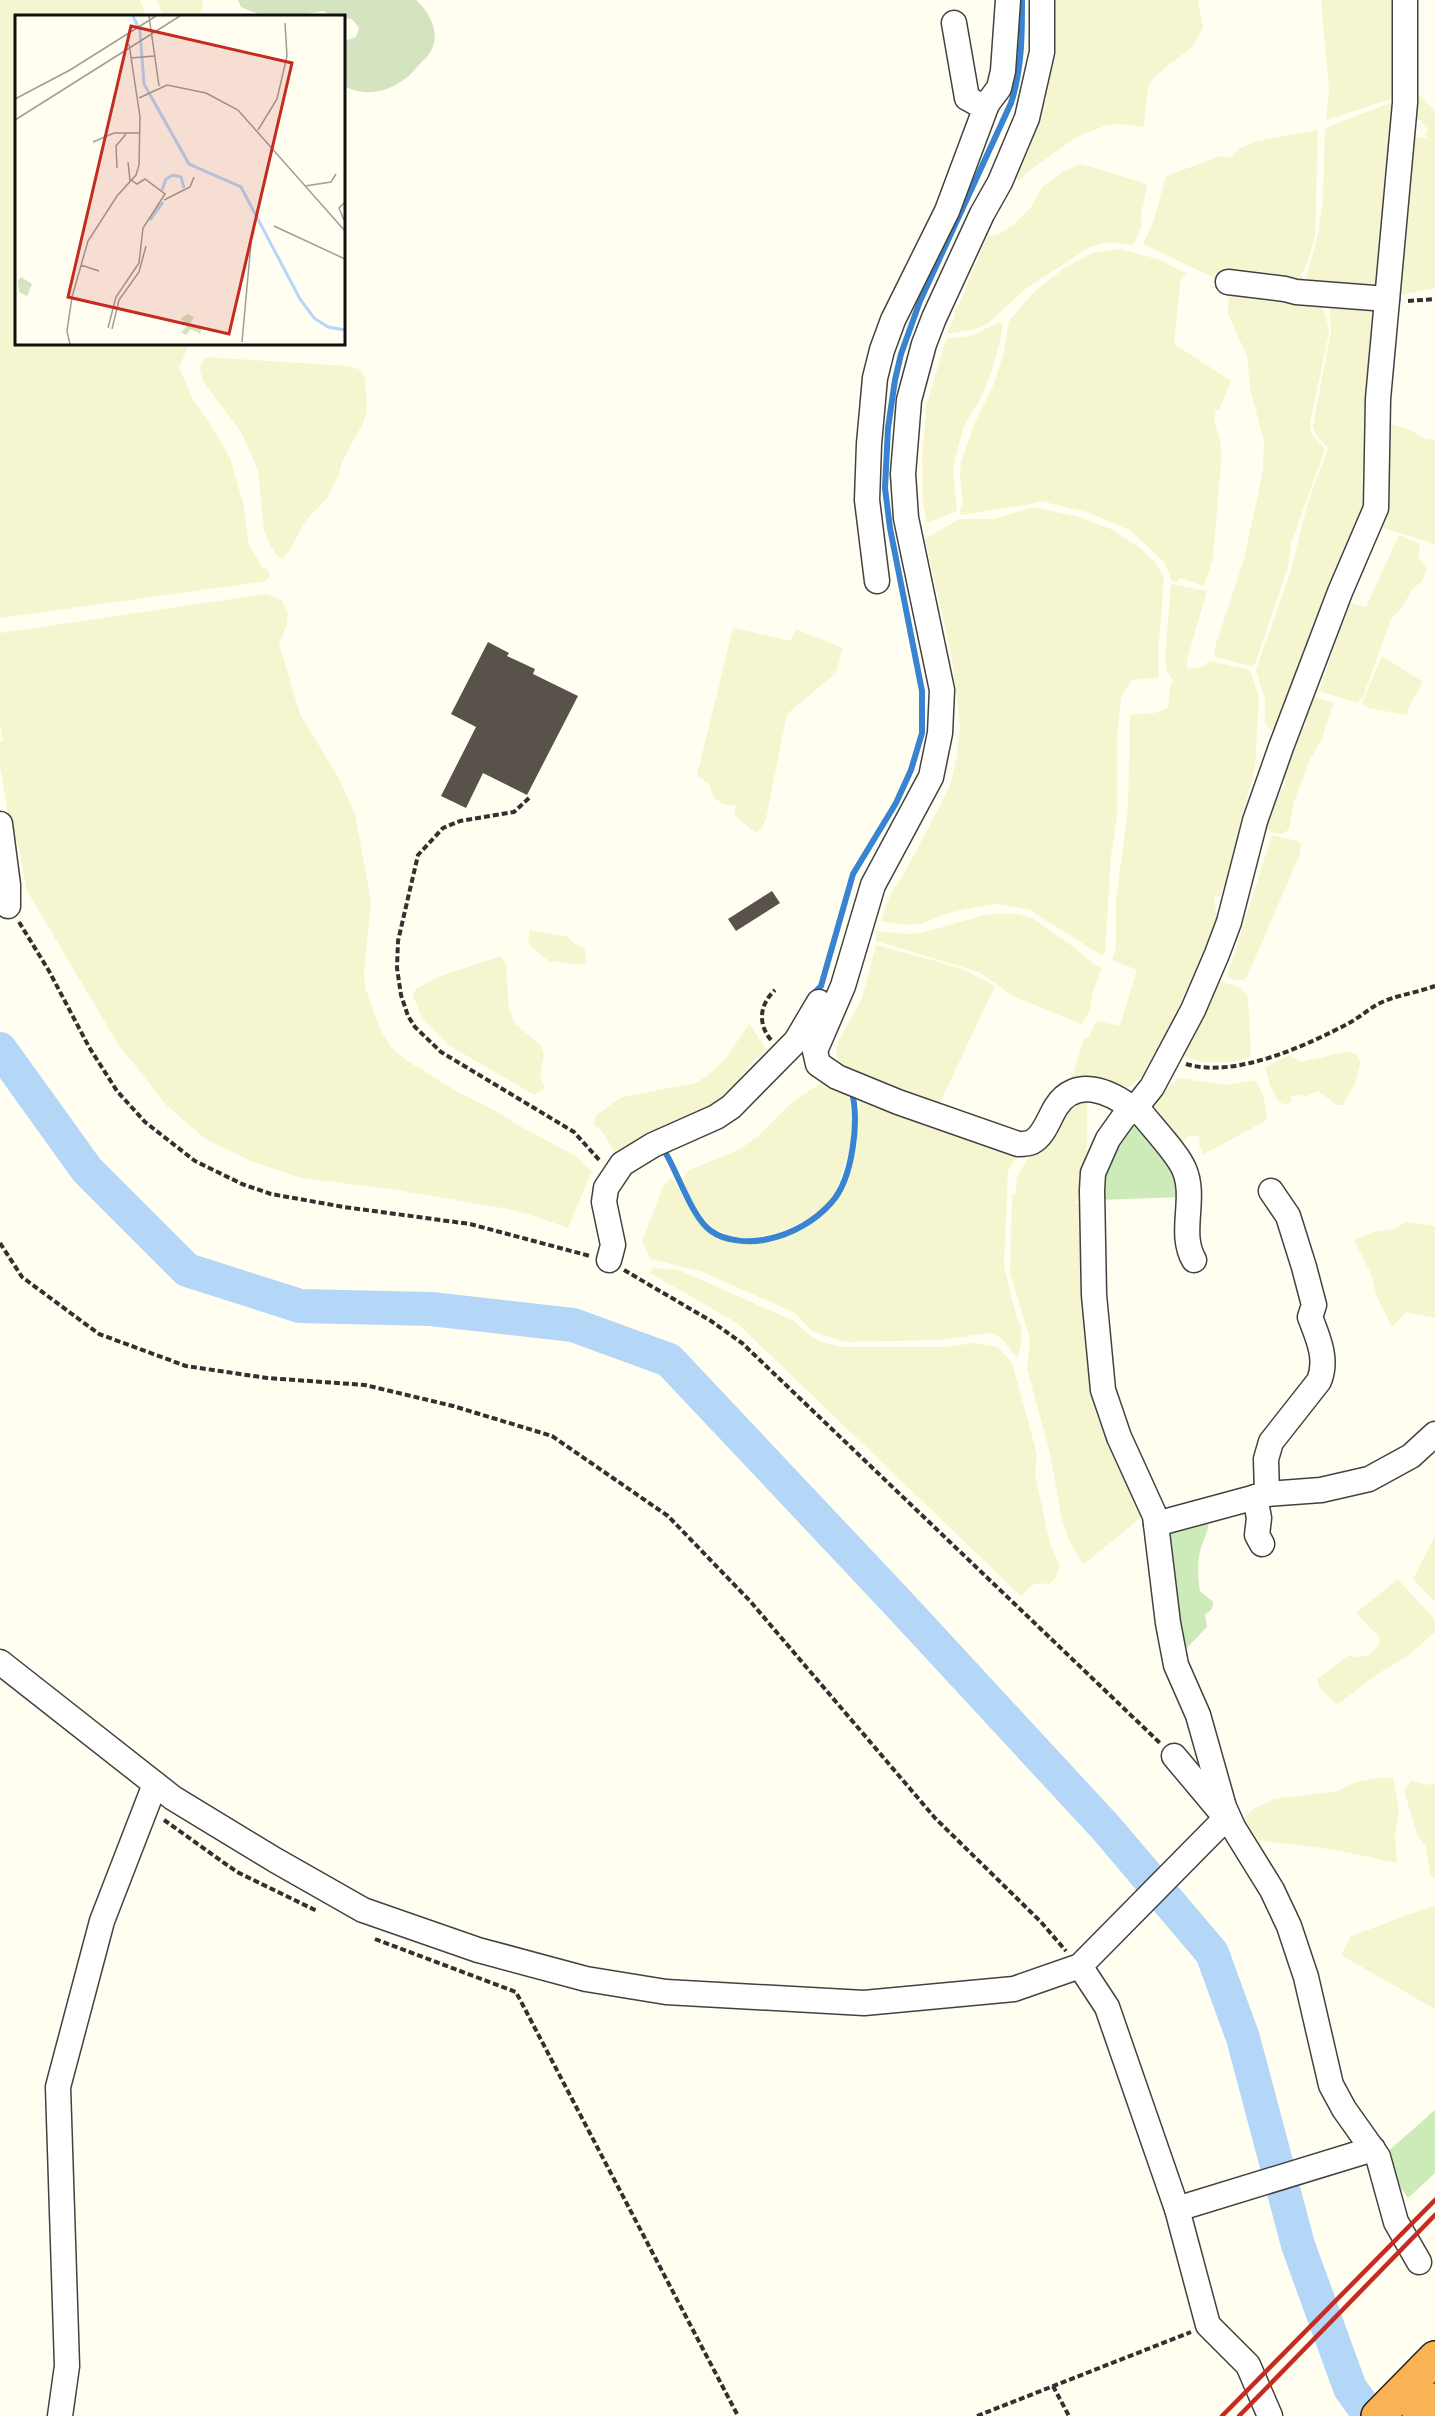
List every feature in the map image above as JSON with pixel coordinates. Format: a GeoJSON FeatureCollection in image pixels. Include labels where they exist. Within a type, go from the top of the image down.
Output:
{"type":"FeatureCollection","features":[{"type":"Feature","properties":{"kind":"highway"},"geometry":{"type":"LineString","coordinates":[[1378,2416],[1435,2358]]}},
{"type":"Feature","properties":{"kind":"highway"},"geometry":{"type":"LineString","coordinates":[[1419,2416],[1435,2400]]}},
{"type":"Feature","properties":{"kind":"street"},"geometry":{"type":"LineString","coordinates":[[877,581],[867,500],[875,378],[893,321],[947,211],[987,104],[999,88],[1003,71],[1008,0]]}},
{"type":"Feature","properties":{"kind":"street"},"geometry":{"type":"LineString","coordinates":[[1042,0],[1042,52],[1027,118],[934,318],[924,344],[909,400],[903,474],[906,518],[942,690],[940,733],[931,777],[873,885],[843,986],[814,1051],[818,1064],[837,1077],[909,1106],[1018,1144],[1030,1143],[1037,1138],[1056,1106],[1073,1091],[1084,1088],[1100,1090],[1119,1098],[1135,1108],[1184,1168],[1189,1203],[1188,1248],[1194,1260]]}},
{"type":"Feature","properties":{"kind":"street"},"geometry":{"type":"LineString","coordinates":[[1230,1823],[1221,1799],[1206,1738],[1193,1698],[1174,1655],[1155,1516],[1119,1437],[1105,1399],[1094,1295],[1093,1173],[1108,1140],[1123,1118],[1135,1108],[1152,1087],[1193,1010],[1229,922],[1255,821],[1281,747],[1340,592],[1376,508],[1378,399],[1405,103],[1405,0]]}},
{"type":"Feature","properties":{"kind":"street"},"geometry":{"type":"LineString","coordinates":[[954,23],[967,98],[978,104],[987,104]]}},
{"type":"Feature","properties":{"kind":"street"},"geometry":{"type":"LineString","coordinates":[[976,135],[1011,156]]}},
{"type":"Feature","properties":{"kind":"street"},"geometry":{"type":"LineString","coordinates":[[1228,282],[1296,292],[1387,299]]}},
{"type":"Feature","properties":{"kind":"street"},"geometry":{"type":"LineString","coordinates":[[0,824],[8,885],[8,906]]}},
{"type":"Feature","properties":{"kind":"street"},"geometry":{"type":"LineString","coordinates":[[609,1260],[613,1245],[604,1202],[606,1188],[622,1164],[636,1154],[716,1117],[731,1107],[796,1041],[819,1002]]}},
{"type":"Feature","properties":{"kind":"street"},"geometry":{"type":"LineString","coordinates":[[1262,1544],[1257,1535],[1266,1459],[1271,1442],[1319,1381],[1324,1370],[1322,1350],[1310,1317],[1314,1305],[1304,1267],[1288,1216],[1271,1191]]}},
{"type":"Feature","properties":{"kind":"street"},"geometry":{"type":"LineString","coordinates":[[1156,1524],[1261,1495],[1321,1490],[1369,1479],[1411,1456],[1435,1434]]}},
{"type":"Feature","properties":{"kind":"street"},"geometry":{"type":"LineString","coordinates":[[0,1662],[173,1798],[264,1854],[363,1910],[478,1950],[586,1979],[666,1992],[864,2003],[1014,1989],[1080,1966],[1208,1837],[1230,1823]]}},
{"type":"Feature","properties":{"kind":"street"},"geometry":{"type":"LineString","coordinates":[[1174,1756],[1230,1823],[1272,1890],[1306,1977],[1331,2085],[1344,2109],[1378,2157],[1396,2222],[1419,2262]]}},
{"type":"Feature","properties":{"kind":"street"},"geometry":{"type":"LineString","coordinates":[[60,2416],[67,2366],[58,2087],[102,1922],[155,1784]]}},
{"type":"Feature","properties":{"kind":"street"},"geometry":{"type":"LineString","coordinates":[[1080,1966],[1107,2007],[1177,2209],[1208,2325],[1248,2365],[1270,2416]]}},
{"type":"Feature","properties":{"kind":"street"},"geometry":{"type":"LineString","coordinates":[[1177,2209],[1373,2149]]}},
{"type":"Feature","properties":{"kind":"path"},"geometry":{"type":"LineString","coordinates":[[1387,299],[1415,302],[1435,299]]}},
{"type":"Feature","properties":{"kind":"path"},"geometry":{"type":"LineString","coordinates":[[529,798],[514,812],[460,821],[443,828],[418,855],[398,941],[397,968],[401,995],[415,1028],[441,1052],[574,1132],[613,1176]]}},
{"type":"Feature","properties":{"kind":"path"},"geometry":{"type":"LineString","coordinates":[[8,906],[49,971],[89,1047],[117,1091],[145,1122],[195,1161],[242,1184],[271,1194],[479,1226],[609,1260],[711,1321],[742,1343],[1174,1756]]}},
{"type":"Feature","properties":{"kind":"path"},"geometry":{"type":"LineString","coordinates":[[1170,1055],[1186,1064],[1208,1069],[1239,1066],[1317,1038],[1349,1023],[1382,1002],[1435,986]]}},
{"type":"Feature","properties":{"kind":"path"},"geometry":{"type":"LineString","coordinates":[[0,1243],[22,1277],[99,1334],[186,1366],[267,1378],[365,1385],[453,1406],[552,1436],[668,1516],[750,1601],[935,1818],[1041,1922],[1080,1966]]}},
{"type":"Feature","properties":{"kind":"path"},"geometry":{"type":"LineString","coordinates":[[147,1807],[237,1872],[318,1911]]}},
{"type":"Feature","properties":{"kind":"path"},"geometry":{"type":"LineString","coordinates":[[369,1936],[516,1992],[738,2416]]}},
{"type":"Feature","properties":{"kind":"path"},"geometry":{"type":"LineString","coordinates":[[977,2416],[1208,2325]]}},
{"type":"Feature","properties":{"kind":"path"},"geometry":{"type":"LineString","coordinates":[[1053,2386],[1069,2416]]}},
{"type":"Feature","properties":{"kind":"green space"},"geometry":{"type":"Polygon","coordinates":[[[0,0],[140,0],[146,15],[15,15],[15,345],[189,345],[179,368],[193,400],[230,458],[243,503],[249,545],[270,575],[266,581],[0,618],[0,0]]]}},
{"type":"Feature","properties":{"kind":"green space"},"geometry":{"type":"Polygon","coordinates":[[[157,0],[203,0],[201,15],[163,15],[157,0]]]}},
{"type":"Feature","properties":{"kind":"green space"},"geometry":{"type":"Polygon","coordinates":[[[238,0],[416,0],[432,22],[434,42],[427,56],[402,81],[384,90],[364,92],[345,86],[345,41],[356,37],[359,28],[352,19],[345,18],[345,15],[329,15],[324,11],[302,15],[263,15],[241,7],[238,0]]]}},
{"type":"Feature","properties":{"kind":"green space"},"geometry":{"type":"Polygon","coordinates":[[[1053,0],[1198,0],[1203,27],[1194,45],[1154,77],[1148,87],[1144,127],[1119,124],[1105,126],[1078,136],[1026,173],[1019,181],[1013,175],[1034,113],[1048,98],[1042,95],[1053,0]]]}},
{"type":"Feature","properties":{"kind":"green space"},"geometry":{"type":"Polygon","coordinates":[[[1321,0],[1393,0],[1393,91],[1391,99],[1326,120],[1329,89],[1321,0]]]}},
{"type":"Feature","properties":{"kind":"green space"},"geometry":{"type":"Polygon","coordinates":[[[1418,94],[1435,110],[1435,288],[1401,295],[1397,291],[1407,135],[1429,139],[1425,135],[1428,130],[1420,120],[1411,121],[1411,101],[1418,94]]]}},
{"type":"Feature","properties":{"kind":"green space"},"geometry":{"type":"Polygon","coordinates":[[[1390,103],[1393,107],[1379,286],[1303,289],[1319,231],[1323,196],[1325,128],[1390,103]]]}},
{"type":"Feature","properties":{"kind":"green space"},"geometry":{"type":"Polygon","coordinates":[[[1318,130],[1315,237],[1306,267],[1301,274],[1303,279],[1291,285],[1284,284],[1278,276],[1272,280],[1223,282],[1143,244],[1153,223],[1166,176],[1221,156],[1231,158],[1240,148],[1258,141],[1318,130]]]}},
{"type":"Feature","properties":{"kind":"green space"},"geometry":{"type":"Polygon","coordinates":[[[1081,164],[1147,184],[1141,228],[1133,245],[1107,242],[1090,247],[1025,289],[991,321],[980,328],[948,334],[955,310],[987,237],[1001,233],[1013,225],[1031,207],[1042,187],[1062,172],[1081,164]]]}},
{"type":"Feature","properties":{"kind":"green space"},"geometry":{"type":"Polygon","coordinates":[[[1120,249],[1158,259],[1187,274],[1181,278],[1174,342],[1231,381],[1219,410],[1216,410],[1214,420],[1221,444],[1221,462],[1213,558],[1204,586],[1180,578],[1176,582],[1172,581],[1165,563],[1129,530],[1090,513],[1041,501],[961,515],[963,502],[961,462],[976,420],[993,386],[1004,352],[1009,321],[1034,292],[1064,268],[1092,253],[1120,249]]]}},
{"type":"Feature","properties":{"kind":"green space"},"geometry":{"type":"Polygon","coordinates":[[[1229,290],[1319,303],[1326,316],[1329,333],[1310,423],[1311,433],[1325,449],[1291,543],[1288,568],[1255,664],[1251,666],[1219,658],[1215,656],[1214,650],[1244,559],[1263,471],[1264,441],[1250,389],[1247,356],[1228,314],[1229,290]]]}},
{"type":"Feature","properties":{"kind":"green space"},"geometry":{"type":"Polygon","coordinates":[[[1329,302],[1380,307],[1368,512],[1279,728],[1271,731],[1265,724],[1265,699],[1256,670],[1291,570],[1308,502],[1328,448],[1316,435],[1313,426],[1331,331],[1329,302]]]}},
{"type":"Feature","properties":{"kind":"green space"},"geometry":{"type":"Polygon","coordinates":[[[999,322],[1002,323],[1001,338],[990,376],[980,400],[964,426],[955,459],[953,473],[957,511],[927,523],[923,505],[922,460],[926,407],[943,349],[947,338],[971,336],[999,322]]]}},
{"type":"Feature","properties":{"kind":"green space"},"geometry":{"type":"Polygon","coordinates":[[[206,357],[347,366],[359,369],[365,377],[367,408],[364,421],[342,462],[339,474],[327,498],[304,523],[290,550],[282,559],[271,547],[264,530],[258,470],[241,432],[203,381],[199,367],[206,357]]]}},
{"type":"Feature","properties":{"kind":"green space"},"geometry":{"type":"Polygon","coordinates":[[[1390,424],[1411,430],[1425,439],[1435,440],[1435,544],[1379,527],[1385,428],[1390,424]]]}},
{"type":"Feature","properties":{"kind":"green space"},"geometry":{"type":"Polygon","coordinates":[[[1035,507],[1079,517],[1111,529],[1141,549],[1156,563],[1164,579],[1158,654],[1159,676],[1132,680],[1121,697],[1117,740],[1117,817],[1111,856],[1105,953],[1101,955],[1030,910],[1010,906],[995,904],[976,907],[949,913],[921,924],[909,925],[881,921],[890,895],[905,872],[946,794],[957,755],[960,726],[952,658],[925,539],[959,519],[993,519],[1035,507]]]}},
{"type":"Feature","properties":{"kind":"green space"},"geometry":{"type":"Polygon","coordinates":[[[1399,535],[1418,543],[1420,546],[1418,557],[1427,569],[1423,580],[1412,590],[1401,609],[1391,619],[1363,697],[1357,703],[1319,691],[1349,603],[1366,607],[1399,535]]]}},
{"type":"Feature","properties":{"kind":"green space"},"geometry":{"type":"Polygon","coordinates":[[[1171,584],[1207,591],[1187,660],[1187,669],[1202,667],[1209,661],[1250,670],[1259,697],[1255,768],[1221,896],[1214,897],[1217,918],[1189,993],[1144,1075],[1129,1087],[1120,1089],[1071,1081],[1084,1038],[1089,1037],[1096,1021],[1120,1026],[1137,970],[1112,960],[1116,947],[1116,901],[1128,808],[1130,715],[1154,713],[1168,708],[1173,680],[1167,672],[1165,659],[1171,584]]]}},
{"type":"Feature","properties":{"kind":"green space"},"geometry":{"type":"Polygon","coordinates":[[[267,594],[281,600],[288,612],[287,624],[279,644],[300,714],[338,777],[355,814],[371,902],[364,975],[366,990],[380,1029],[391,1047],[406,1060],[458,1092],[574,1155],[592,1171],[568,1228],[508,1209],[391,1189],[301,1178],[251,1161],[207,1140],[167,1106],[118,1044],[27,891],[18,843],[13,843],[0,768],[0,742],[3,741],[0,725],[0,633],[267,594]]]}},
{"type":"Feature","properties":{"kind":"green space"},"geometry":{"type":"Polygon","coordinates":[[[733,628],[791,641],[796,629],[843,648],[836,673],[787,714],[766,819],[762,828],[755,833],[734,814],[736,806],[723,804],[717,800],[712,795],[710,785],[697,775],[733,628]]]}},
{"type":"Feature","properties":{"kind":"green space"},"geometry":{"type":"Polygon","coordinates":[[[1382,656],[1423,682],[1408,708],[1407,715],[1368,708],[1362,703],[1382,656]]]}},
{"type":"Feature","properties":{"kind":"green space"},"geometry":{"type":"Polygon","coordinates":[[[1310,696],[1334,703],[1321,741],[1310,759],[1294,802],[1289,829],[1283,834],[1273,833],[1265,828],[1272,805],[1284,786],[1286,767],[1298,732],[1306,725],[1304,713],[1310,696]]]}},
{"type":"Feature","properties":{"kind":"green space"},"geometry":{"type":"Polygon","coordinates":[[[1272,835],[1298,841],[1301,844],[1299,856],[1247,977],[1244,980],[1237,980],[1227,977],[1272,835]]]}},
{"type":"Feature","properties":{"kind":"green space"},"geometry":{"type":"Polygon","coordinates":[[[989,914],[1018,914],[1032,918],[1102,968],[1094,988],[1089,1012],[1081,1024],[1013,996],[979,972],[876,941],[876,931],[921,933],[989,914]]]}},
{"type":"Feature","properties":{"kind":"green space"},"geometry":{"type":"Polygon","coordinates":[[[530,930],[568,937],[575,944],[583,947],[586,952],[585,965],[549,961],[528,944],[530,930]]]}},
{"type":"Feature","properties":{"kind":"green space"},"geometry":{"type":"Polygon","coordinates":[[[876,945],[967,971],[995,986],[937,1109],[862,1076],[841,1065],[836,1057],[838,1042],[862,998],[876,945]]]}},
{"type":"Feature","properties":{"kind":"green space"},"geometry":{"type":"Polygon","coordinates":[[[501,956],[506,964],[509,1009],[516,1025],[541,1045],[544,1055],[540,1075],[545,1088],[534,1095],[450,1046],[421,1017],[413,994],[416,989],[438,977],[501,956]]]}},
{"type":"Feature","properties":{"kind":"green space"},"geometry":{"type":"Polygon","coordinates":[[[1212,978],[1241,988],[1248,997],[1251,1055],[1247,1058],[1235,1062],[1202,1062],[1176,1053],[1212,978]]]}},
{"type":"Feature","properties":{"kind":"green space"},"geometry":{"type":"Polygon","coordinates":[[[749,1024],[767,1050],[750,1064],[732,1091],[712,1111],[690,1115],[619,1156],[602,1131],[593,1125],[596,1115],[622,1097],[696,1083],[725,1059],[749,1024]]]}},
{"type":"Feature","properties":{"kind":"green space"},"geometry":{"type":"Polygon","coordinates":[[[1348,1051],[1357,1055],[1361,1061],[1355,1083],[1343,1105],[1337,1105],[1318,1091],[1305,1097],[1303,1095],[1291,1096],[1292,1102],[1284,1105],[1277,1099],[1265,1067],[1290,1055],[1301,1062],[1348,1051]]]}},
{"type":"Feature","properties":{"kind":"green space"},"geometry":{"type":"Polygon","coordinates":[[[1179,1078],[1226,1085],[1256,1080],[1264,1098],[1267,1120],[1204,1154],[1199,1147],[1198,1136],[1190,1135],[1176,1148],[1149,1108],[1160,1094],[1179,1078]]]}},
{"type":"Feature","properties":{"kind":"green space"},"geometry":{"type":"Polygon","coordinates":[[[825,1080],[838,1086],[836,1092],[848,1094],[853,1119],[851,1147],[834,1196],[816,1215],[778,1233],[749,1238],[734,1237],[713,1229],[688,1197],[683,1179],[687,1171],[740,1149],[757,1137],[790,1104],[825,1080]]]}},
{"type":"Feature","properties":{"kind":"green space"},"geometry":{"type":"Polygon","coordinates":[[[860,1094],[1021,1151],[1008,1171],[1004,1266],[1016,1315],[1021,1326],[1018,1358],[1000,1337],[989,1333],[940,1340],[844,1342],[812,1331],[795,1313],[703,1272],[650,1259],[642,1241],[664,1184],[672,1178],[698,1222],[712,1236],[732,1243],[752,1244],[770,1242],[803,1230],[835,1202],[846,1182],[855,1154],[860,1094]]]}},
{"type":"Feature","properties":{"kind":"green space"},"geometry":{"type":"Polygon","coordinates":[[[1087,1094],[1087,1187],[1081,1200],[1074,1202],[1084,1208],[1092,1394],[1096,1414],[1144,1515],[1083,1565],[1068,1538],[1061,1516],[1050,1453],[1027,1369],[1030,1340],[1010,1273],[1012,1194],[1015,1194],[1017,1176],[1061,1106],[1087,1094]]]}},
{"type":"Feature","properties":{"kind":"green space"},"geometry":{"type":"Polygon","coordinates":[[[1133,1119],[1175,1167],[1182,1197],[1099,1200],[1099,1178],[1133,1119]]]}},
{"type":"Feature","properties":{"kind":"green space"},"geometry":{"type":"Polygon","coordinates":[[[1406,1222],[1435,1226],[1435,1318],[1406,1312],[1392,1327],[1376,1295],[1371,1274],[1354,1240],[1373,1232],[1394,1229],[1406,1222]]]}},
{"type":"Feature","properties":{"kind":"green space"},"geometry":{"type":"Polygon","coordinates":[[[653,1268],[679,1270],[794,1321],[809,1335],[824,1343],[841,1347],[944,1347],[975,1343],[998,1347],[1012,1363],[1037,1454],[1035,1474],[1050,1544],[1060,1566],[1056,1577],[1049,1584],[1038,1583],[1029,1587],[1022,1597],[737,1323],[650,1273],[653,1268]]]}},
{"type":"Feature","properties":{"kind":"green space"},"geometry":{"type":"Polygon","coordinates":[[[1208,1519],[1208,1528],[1199,1556],[1198,1576],[1200,1591],[1213,1602],[1213,1606],[1205,1614],[1207,1627],[1180,1655],[1165,1528],[1208,1519]]]}},
{"type":"Feature","properties":{"kind":"green space"},"geometry":{"type":"Polygon","coordinates":[[[1435,1536],[1435,1602],[1413,1579],[1435,1536]]]}},
{"type":"Feature","properties":{"kind":"green space"},"geometry":{"type":"Polygon","coordinates":[[[1398,1579],[1435,1620],[1435,1632],[1409,1655],[1379,1673],[1337,1705],[1319,1687],[1317,1679],[1349,1655],[1367,1656],[1378,1646],[1380,1638],[1356,1613],[1398,1579]]]}},
{"type":"Feature","properties":{"kind":"green space"},"geometry":{"type":"Polygon","coordinates":[[[1393,1778],[1399,1809],[1395,1835],[1397,1863],[1336,1850],[1258,1840],[1244,1818],[1253,1809],[1274,1799],[1337,1791],[1356,1782],[1393,1778]]]}},
{"type":"Feature","properties":{"kind":"green space"},"geometry":{"type":"Polygon","coordinates":[[[1411,1781],[1428,1785],[1435,1783],[1435,1879],[1431,1876],[1425,1845],[1418,1837],[1404,1791],[1411,1781]]]}},
{"type":"Feature","properties":{"kind":"green space"},"geometry":{"type":"Polygon","coordinates":[[[1435,1905],[1435,2009],[1341,1955],[1351,1936],[1435,1905]]]}},
{"type":"Feature","properties":{"kind":"green space"},"geometry":{"type":"Polygon","coordinates":[[[1435,2110],[1435,2173],[1408,2198],[1389,2170],[1385,2154],[1435,2110]]]}},
{"type":"Feature","properties":{"kind":"building"},"geometry":{"type":"Polygon","coordinates":[[[488,642],[509,653],[507,656],[535,669],[533,674],[578,696],[527,795],[483,773],[466,808],[441,796],[476,727],[451,714],[488,642]]]}},
{"type":"Feature","properties":{"kind":"building"},"geometry":{"type":"Polygon","coordinates":[[[772,891],[780,903],[736,931],[728,919],[772,891]]]}},
{"type":"Feature","properties":{"kind":"waterway"},"geometry":{"type":"LineString","coordinates":[[811,996],[821,986],[853,874],[896,803],[911,770],[922,733],[922,691],[890,528],[885,488],[888,428],[901,354],[920,301],[1011,103],[1019,65],[1022,0]]}},
{"type":"Feature","properties":{"kind":"waterway"},"geometry":{"type":"LineString","coordinates":[[0,1049],[87,1170],[187,1270],[300,1306],[431,1309],[573,1325],[669,1360],[1107,1829],[1212,1953],[1243,2038],[1298,2245],[1350,2388],[1370,2416]]}},
{"type":"Feature","properties":{"kind":"waterway"},"geometry":{"type":"LineString","coordinates":[[665,1152],[692,1206],[704,1225],[711,1231],[717,1235],[746,1241],[786,1234],[825,1210],[839,1192],[845,1179],[853,1148],[855,1116],[851,1089]]}},
{"type":"Feature","properties":{"kind":"railway"},"geometry":{"type":"LineString","coordinates":[[1222,2416],[1435,2200]]}},
{"type":"Feature","properties":{"kind":"railway"},"geometry":{"type":"LineString","coordinates":[[1239,2416],[1435,2215]]}}]}
